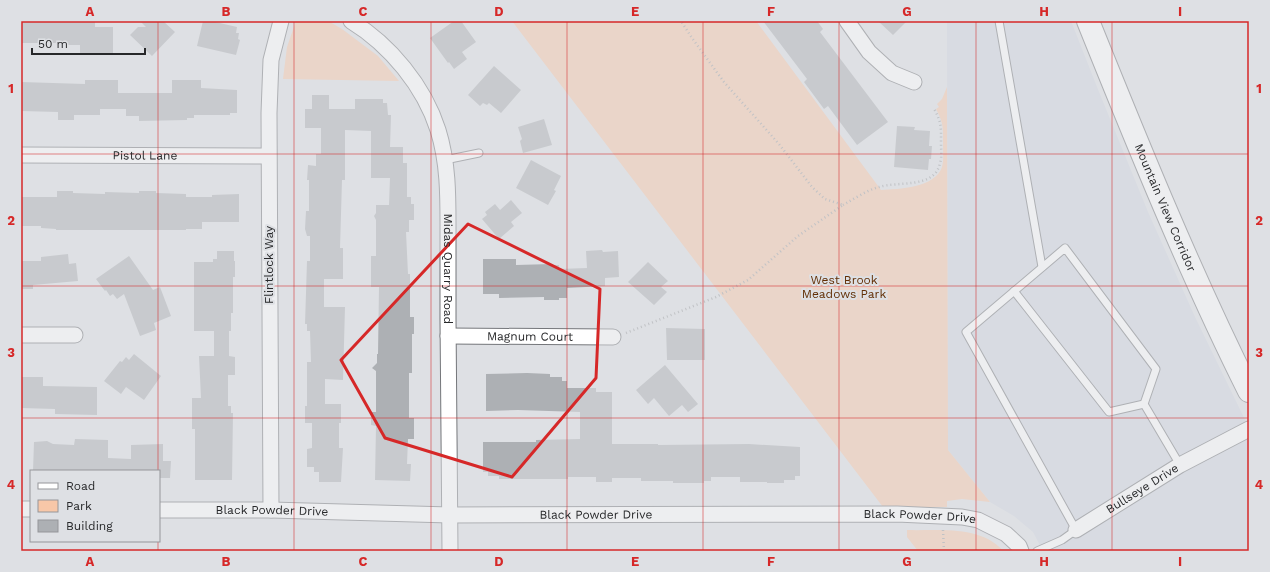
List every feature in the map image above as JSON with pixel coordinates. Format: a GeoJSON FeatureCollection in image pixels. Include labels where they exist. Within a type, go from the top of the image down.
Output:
{"type":"FeatureCollection","features":[{"type":"Feature","properties":{"kind":"highway","name":"Mountain View Corridor"},"geometry":{"type":"LineString","coordinates":[[1088,21],[1133,133],[1222,338],[1249,391]]}},
{"type":"Feature","properties":{"kind":"street","name":"Flintlock Way"},"geometry":{"type":"LineString","coordinates":[[271,510],[268,156],[271,60],[281,21]]}},
{"type":"Feature","properties":{"kind":"street","name":"Midas Quarry Road"},"geometry":{"type":"LineString","coordinates":[[351,21],[382,44],[407,72],[424,100],[437,129],[445,160],[448,182],[450,551]]}},
{"type":"Feature","properties":{"kind":"street"},"geometry":{"type":"LineString","coordinates":[[846,21],[869,52],[892,73],[914,82]]}},
{"type":"Feature","properties":{"kind":"street","name":"Pistol Lane"},"geometry":{"type":"LineString","coordinates":[[21,155],[268,156]]}},
{"type":"Feature","properties":{"kind":"street"},"geometry":{"type":"LineString","coordinates":[[21,334],[74,335]]}},
{"type":"Feature","properties":{"kind":"street","name":"Magnum Court"},"geometry":{"type":"LineString","coordinates":[[448,336],[613,337]]}},
{"type":"Feature","properties":{"kind":"street","name":"Bullseye Drive"},"geometry":{"type":"LineString","coordinates":[[1076,530],[1180,465],[1249,429]]}},
{"type":"Feature","properties":{"kind":"street","name":"Black Powder Drive"},"geometry":{"type":"LineString","coordinates":[[160,510],[271,510],[450,515],[897,514],[962,517],[978,520],[1006,534],[1019,546],[1021,551]]}},
{"type":"Feature","properties":{"kind":"lane"},"geometry":{"type":"LineString","coordinates":[[999,21],[1042,268]]}},
{"type":"Feature","properties":{"kind":"lane"},"geometry":{"type":"LineString","coordinates":[[445,160],[480,153]]}},
{"type":"Feature","properties":{"kind":"lane"},"geometry":{"type":"LineString","coordinates":[[1076,530],[966,332],[1065,248],[1156,369],[1144,404],[1180,465]]}},
{"type":"Feature","properties":{"kind":"lane"},"geometry":{"type":"LineString","coordinates":[[1014,291],[1109,412],[1144,404]]}},
{"type":"Feature","properties":{"kind":"lane","name":"Bullseye Drive"},"geometry":{"type":"LineString","coordinates":[[1038,551],[1062,540],[1076,530]]}},
{"type":"Feature","properties":{"kind":"path"},"geometry":{"type":"LineString","coordinates":[[681,21],[724,82],[779,144],[812,187],[825,199],[843,205]]}},
{"type":"Feature","properties":{"kind":"path"},"geometry":{"type":"LineString","coordinates":[[613,337],[640,328],[716,297],[748,280],[798,236],[843,205],[878,187],[910,184],[934,176],[938,171],[941,162],[941,124],[934,109]]}},
{"type":"Feature","properties":{"kind":"highlighted area"},"geometry":{"type":"Polygon","coordinates":[[[468,224],[600,289],[596,378],[512,477],[385,438],[341,360],[468,224]]]}},
{"type":"Feature","properties":{"kind":"shaded area"},"geometry":{"type":"Polygon","coordinates":[[[947,21],[1071,21],[1148,212],[1195,317],[1249,428],[1249,551],[1043,551],[1033,532],[1014,516],[990,502],[948,450],[947,21]]]}},
{"type":"Feature","properties":{"kind":"green space"},"geometry":{"type":"Polygon","coordinates":[[[296,21],[328,21],[342,29],[378,56],[399,81],[283,79],[287,47],[296,21]]]}},
{"type":"Feature","properties":{"kind":"green space","name":"West Brook Meadows Park"},"geometry":{"type":"Polygon","coordinates":[[[512,21],[756,21],[881,190],[916,186],[932,179],[938,174],[943,162],[943,130],[942,122],[936,109],[939,107],[937,104],[942,99],[947,87],[948,450],[990,502],[962,499],[947,501],[947,507],[883,507],[512,21]]]}},
{"type":"Feature","properties":{"kind":"green space"},"geometry":{"type":"Polygon","coordinates":[[[907,530],[945,530],[971,533],[994,543],[1003,551],[918,551],[907,537],[907,530]]]}},
{"type":"Feature","properties":{"kind":"building"},"geometry":{"type":"Polygon","coordinates":[[[21,21],[95,21],[95,27],[113,27],[113,55],[80,55],[80,45],[21,43],[21,21]]]}},
{"type":"Feature","properties":{"kind":"building"},"geometry":{"type":"Polygon","coordinates":[[[140,21],[163,21],[175,32],[152,56],[130,35],[138,27],[146,27],[140,21]]]}},
{"type":"Feature","properties":{"kind":"building"},"geometry":{"type":"Polygon","coordinates":[[[203,21],[211,21],[237,27],[236,33],[239,33],[238,39],[240,40],[236,55],[197,46],[203,21]]]}},
{"type":"Feature","properties":{"kind":"building"},"geometry":{"type":"Polygon","coordinates":[[[454,21],[461,21],[476,42],[462,52],[467,59],[454,69],[430,38],[454,21]]]}},
{"type":"Feature","properties":{"kind":"building"},"geometry":{"type":"Polygon","coordinates":[[[763,21],[817,21],[823,29],[820,32],[888,122],[857,145],[828,106],[824,109],[804,82],[807,79],[763,21]]]}},
{"type":"Feature","properties":{"kind":"building"},"geometry":{"type":"Polygon","coordinates":[[[878,21],[907,21],[893,35],[878,21]]]}},
{"type":"Feature","properties":{"kind":"building"},"geometry":{"type":"Polygon","coordinates":[[[494,66],[521,90],[501,113],[489,103],[487,105],[483,103],[480,106],[468,95],[494,66]]]}},
{"type":"Feature","properties":{"kind":"building"},"geometry":{"type":"Polygon","coordinates":[[[85,80],[118,80],[118,93],[172,93],[172,80],[201,80],[201,88],[237,90],[237,113],[230,113],[230,115],[194,115],[194,118],[187,118],[187,120],[139,121],[139,116],[126,116],[126,109],[100,109],[100,115],[74,115],[74,120],[58,120],[58,112],[21,111],[21,82],[85,84],[85,80]]]}},
{"type":"Feature","properties":{"kind":"building"},"geometry":{"type":"Polygon","coordinates":[[[312,95],[329,95],[329,109],[355,109],[355,99],[383,99],[383,103],[387,103],[388,115],[391,115],[390,147],[403,147],[403,163],[407,163],[407,197],[411,197],[411,204],[414,204],[414,220],[409,220],[409,232],[406,232],[408,274],[410,274],[410,317],[414,317],[414,334],[412,334],[412,373],[409,373],[409,418],[414,418],[414,439],[408,439],[407,464],[411,464],[410,481],[375,480],[376,426],[371,425],[371,412],[376,412],[376,371],[372,368],[377,363],[378,354],[379,287],[371,287],[371,256],[376,256],[376,220],[374,216],[376,213],[376,205],[389,205],[390,178],[371,178],[371,131],[345,130],[345,180],[342,180],[340,248],[343,248],[343,279],[324,279],[324,307],[345,307],[343,380],[325,379],[325,404],[341,404],[339,448],[343,448],[341,482],[319,482],[319,472],[314,472],[314,467],[307,467],[307,449],[312,448],[312,423],[305,423],[305,406],[307,406],[307,362],[311,362],[310,331],[307,331],[307,324],[305,324],[307,261],[310,261],[310,236],[307,236],[305,229],[306,211],[309,211],[309,180],[307,180],[308,165],[316,166],[316,154],[321,154],[321,128],[305,128],[305,109],[312,109],[312,95]]]}},
{"type":"Feature","properties":{"kind":"building"},"geometry":{"type":"Polygon","coordinates":[[[544,119],[552,145],[523,153],[520,141],[522,139],[518,127],[544,119]]]}},
{"type":"Feature","properties":{"kind":"building"},"geometry":{"type":"Polygon","coordinates":[[[897,126],[915,127],[914,130],[930,131],[929,146],[932,146],[928,170],[894,167],[897,126]]]}},
{"type":"Feature","properties":{"kind":"building"},"geometry":{"type":"Polygon","coordinates":[[[531,160],[561,176],[554,190],[556,191],[548,205],[516,188],[531,160]]]}},
{"type":"Feature","properties":{"kind":"building"},"geometry":{"type":"Polygon","coordinates":[[[57,191],[105,194],[105,192],[139,193],[139,191],[156,191],[156,193],[186,194],[186,197],[212,197],[212,195],[239,194],[239,222],[202,222],[202,229],[186,230],[56,230],[41,228],[41,226],[21,226],[21,197],[57,197],[57,191]]]}},
{"type":"Feature","properties":{"kind":"building"},"geometry":{"type":"Polygon","coordinates":[[[511,200],[522,213],[511,222],[514,226],[499,239],[482,219],[487,215],[485,212],[495,204],[500,210],[511,200]]]}},
{"type":"Feature","properties":{"kind":"building"},"geometry":{"type":"Polygon","coordinates":[[[602,250],[603,252],[618,251],[619,277],[605,278],[605,286],[567,288],[567,298],[559,298],[559,300],[544,300],[544,297],[499,298],[499,294],[483,294],[483,259],[516,259],[516,265],[552,264],[559,265],[559,269],[587,268],[586,251],[602,250]]]}},
{"type":"Feature","properties":{"kind":"building"},"geometry":{"type":"Polygon","coordinates":[[[217,251],[234,251],[235,261],[235,277],[233,277],[233,313],[231,313],[231,331],[229,331],[229,356],[235,357],[235,375],[228,375],[228,406],[231,406],[231,413],[233,413],[232,480],[195,480],[195,429],[192,429],[192,398],[201,398],[199,356],[214,356],[214,331],[194,331],[194,262],[213,262],[213,259],[217,259],[217,251]]]}},
{"type":"Feature","properties":{"kind":"building"},"geometry":{"type":"Polygon","coordinates":[[[68,254],[69,264],[76,263],[78,281],[33,285],[33,289],[21,289],[21,261],[41,261],[41,257],[68,254]]]}},
{"type":"Feature","properties":{"kind":"building"},"geometry":{"type":"Polygon","coordinates":[[[129,256],[153,290],[160,287],[171,316],[154,323],[156,330],[140,336],[124,294],[117,299],[113,294],[110,296],[96,279],[129,256]]]}},
{"type":"Feature","properties":{"kind":"building"},"geometry":{"type":"Polygon","coordinates":[[[648,262],[668,281],[661,287],[667,292],[654,305],[628,282],[648,262]]]}},
{"type":"Feature","properties":{"kind":"building"},"geometry":{"type":"Polygon","coordinates":[[[666,328],[705,329],[705,360],[667,360],[666,328]]]}},
{"type":"Feature","properties":{"kind":"building"},"geometry":{"type":"Polygon","coordinates":[[[134,354],[161,376],[144,400],[126,387],[121,394],[104,381],[120,361],[122,362],[126,357],[129,360],[134,354]]]}},
{"type":"Feature","properties":{"kind":"building"},"geometry":{"type":"Polygon","coordinates":[[[665,365],[698,404],[688,412],[682,405],[669,416],[654,398],[648,404],[636,390],[665,365]]]}},
{"type":"Feature","properties":{"kind":"building"},"geometry":{"type":"Polygon","coordinates":[[[486,374],[550,374],[550,377],[562,377],[562,381],[567,381],[567,388],[596,388],[596,392],[612,392],[612,444],[749,444],[800,447],[800,476],[795,476],[795,480],[784,480],[784,483],[740,482],[740,477],[711,477],[711,481],[704,481],[704,483],[673,483],[673,481],[641,481],[641,478],[612,478],[612,482],[596,482],[596,477],[568,477],[568,479],[499,479],[499,476],[488,476],[488,472],[483,472],[483,442],[536,442],[536,440],[580,439],[580,412],[518,410],[486,411],[486,374]]]}},
{"type":"Feature","properties":{"kind":"building"},"geometry":{"type":"Polygon","coordinates":[[[21,377],[43,377],[43,386],[97,387],[97,415],[55,414],[55,409],[21,408],[21,377]]]}},
{"type":"Feature","properties":{"kind":"building"},"geometry":{"type":"Polygon","coordinates":[[[75,439],[108,440],[108,458],[131,459],[131,445],[163,444],[163,461],[171,461],[170,478],[160,478],[160,470],[33,470],[34,442],[47,441],[53,444],[74,445],[75,439]]]}}]}
